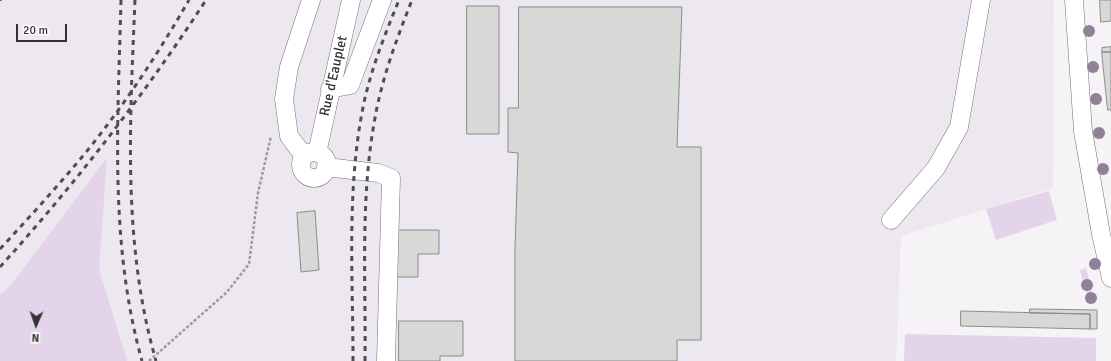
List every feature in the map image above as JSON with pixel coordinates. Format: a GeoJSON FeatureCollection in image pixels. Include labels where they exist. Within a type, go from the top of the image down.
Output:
{"type":"FeatureCollection","features":[{"type":"Feature","properties":{"kind":"street"},"geometry":{"type":"LineString","coordinates":[[311,0],[289,67],[284,99],[289,136],[316,159],[378,173],[391,178],[386,361]]}},
{"type":"Feature","properties":{"kind":"street","name":"Rue d'Eauplet"},"geometry":{"type":"LineString","coordinates":[[316,159],[330,89],[351,0]]}},
{"type":"Feature","properties":{"kind":"street"},"geometry":{"type":"LineString","coordinates":[[330,89],[350,85],[382,0]]}},
{"type":"Feature","properties":{"kind":"street"},"geometry":{"type":"LineString","coordinates":[[891,220],[936,168],[959,127],[981,0]]}},
{"type":"Feature","properties":{"kind":"street"},"geometry":{"type":"LineString","coordinates":[[1074,0],[1083,132],[1106,232],[1111,278]]}},
{"type":"Feature","properties":{"kind":"path"},"geometry":{"type":"LineString","coordinates":[[149,361],[227,292],[249,264],[258,193],[272,131]]}},
{"type":"Feature","properties":{"kind":"shaded area"},"geometry":{"type":"Polygon","coordinates":[[[0,0],[1054,0],[1053,188],[901,236],[896,361],[0,361],[0,0]]]}},
{"type":"Feature","properties":{"kind":"shaded area"},"geometry":{"type":"Polygon","coordinates":[[[107,158],[99,269],[127,361],[0,361],[0,295],[10,286],[107,158]]]}},
{"type":"Feature","properties":{"kind":"shaded area"},"geometry":{"type":"Polygon","coordinates":[[[1049,191],[1057,220],[996,240],[986,209],[1049,191]]]}},
{"type":"Feature","properties":{"kind":"shaded area"},"geometry":{"type":"Polygon","coordinates":[[[1086,268],[1095,302],[1089,304],[1080,270],[1086,268]]]}},
{"type":"Feature","properties":{"kind":"shaded area"},"geometry":{"type":"Polygon","coordinates":[[[905,334],[1096,338],[1096,361],[904,361],[905,334]]]}},
{"type":"Feature","properties":{"kind":"building"},"geometry":{"type":"Polygon","coordinates":[[[1100,0],[1111,0],[1111,21],[1101,22],[1100,0]]]}},
{"type":"Feature","properties":{"kind":"building"},"geometry":{"type":"Polygon","coordinates":[[[467,6],[499,6],[499,134],[467,134],[467,6]]]}},
{"type":"Feature","properties":{"kind":"building"},"geometry":{"type":"Polygon","coordinates":[[[519,7],[682,7],[677,147],[701,147],[701,340],[677,340],[677,361],[515,361],[515,248],[518,153],[508,152],[508,108],[518,108],[519,7]]]}},
{"type":"Feature","properties":{"kind":"building"},"geometry":{"type":"Polygon","coordinates":[[[1111,47],[1111,52],[1102,52],[1102,48],[1111,47]]]}},
{"type":"Feature","properties":{"kind":"building"},"geometry":{"type":"Polygon","coordinates":[[[1102,52],[1111,52],[1111,110],[1108,110],[1102,52]]]}},
{"type":"Feature","properties":{"kind":"building"},"geometry":{"type":"Polygon","coordinates":[[[315,211],[319,270],[301,272],[297,213],[315,211]]]}},
{"type":"Feature","properties":{"kind":"building"},"geometry":{"type":"Polygon","coordinates":[[[397,230],[439,230],[439,254],[418,254],[418,277],[397,277],[397,230]]]}},
{"type":"Feature","properties":{"kind":"building"},"geometry":{"type":"Polygon","coordinates":[[[1030,309],[1097,310],[1097,329],[1090,329],[1090,314],[1030,313],[1030,309]]]}},
{"type":"Feature","properties":{"kind":"building"},"geometry":{"type":"Polygon","coordinates":[[[961,311],[1090,314],[1090,329],[961,326],[961,311]]]}},
{"type":"Feature","properties":{"kind":"building"},"geometry":{"type":"Polygon","coordinates":[[[399,321],[463,321],[463,356],[440,356],[440,361],[399,361],[399,321]]]}},
{"type":"Feature","properties":{"kind":"railway"},"geometry":{"type":"LineString","coordinates":[[121,0],[118,91],[118,182],[120,227],[124,272],[142,361]]}},
{"type":"Feature","properties":{"kind":"railway"},"geometry":{"type":"LineString","coordinates":[[135,0],[130,136],[133,227],[145,317],[156,361]]}},
{"type":"Feature","properties":{"kind":"railway"},"geometry":{"type":"LineString","coordinates":[[0,249],[36,210],[104,130],[149,66],[189,0]]}},
{"type":"Feature","properties":{"kind":"railway"},"geometry":{"type":"LineString","coordinates":[[0,267],[28,236],[108,138],[159,70],[206,0]]}},
{"type":"Feature","properties":{"kind":"railway"},"geometry":{"type":"LineString","coordinates":[[353,361],[352,229],[355,163],[359,130],[365,98],[372,73],[399,0]]}},
{"type":"Feature","properties":{"kind":"railway"},"geometry":{"type":"LineString","coordinates":[[365,361],[365,240],[367,178],[370,148],[378,103],[386,73],[412,0]]}}]}
